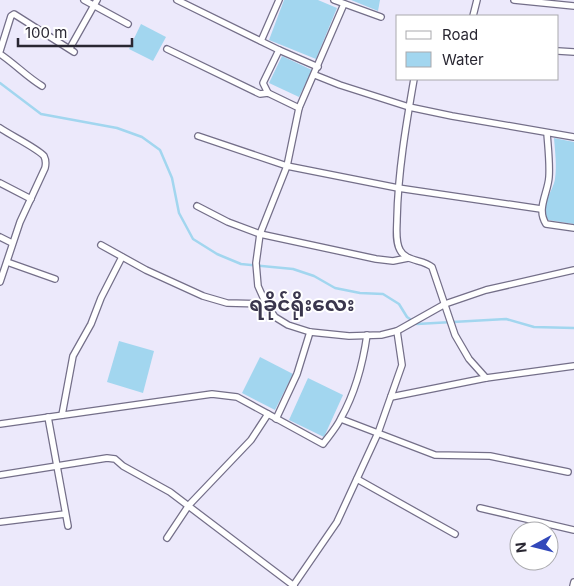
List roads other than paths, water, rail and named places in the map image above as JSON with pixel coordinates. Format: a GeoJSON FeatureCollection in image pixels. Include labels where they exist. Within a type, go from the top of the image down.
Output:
{"type":"FeatureCollection","features":[{"type":"Feature","properties":{"kind":"street"},"geometry":{"type":"LineString","coordinates":[[84,0],[96,3],[128,24]]}},
{"type":"Feature","properties":{"kind":"street"},"geometry":{"type":"LineString","coordinates":[[177,0],[318,67]]}},
{"type":"Feature","properties":{"kind":"street"},"geometry":{"type":"LineString","coordinates":[[334,0],[381,17]]}},
{"type":"Feature","properties":{"kind":"street"},"geometry":{"type":"LineString","coordinates":[[473,15],[477,0]]}},
{"type":"Feature","properties":{"kind":"street"},"geometry":{"type":"LineString","coordinates":[[514,0],[574,6]]}},
{"type":"Feature","properties":{"kind":"street"},"geometry":{"type":"LineString","coordinates":[[261,41],[277,1]]}},
{"type":"Feature","properties":{"kind":"street"},"geometry":{"type":"LineString","coordinates":[[42,86],[29,78],[13,62],[0,53],[12,16],[14,14],[72,50],[96,3]]}},
{"type":"Feature","properties":{"kind":"street"},"geometry":{"type":"LineString","coordinates":[[344,4],[315,75],[299,108],[287,166],[260,234],[256,264],[258,286],[266,304],[275,317],[288,325],[310,332],[349,336],[380,335],[397,331],[445,304],[486,290],[574,270]]}},
{"type":"Feature","properties":{"kind":"street"},"geometry":{"type":"LineString","coordinates":[[167,49],[260,94],[268,93],[299,108]]}},
{"type":"Feature","properties":{"kind":"street"},"geometry":{"type":"LineString","coordinates":[[268,93],[263,83],[279,50]]}},
{"type":"Feature","properties":{"kind":"street"},"geometry":{"type":"LineString","coordinates":[[559,51],[574,52]]}},
{"type":"Feature","properties":{"kind":"street"},"geometry":{"type":"LineString","coordinates":[[315,75],[348,88],[409,107],[574,137]]}},
{"type":"Feature","properties":{"kind":"street"},"geometry":{"type":"LineString","coordinates":[[408,258],[400,250],[397,235],[398,188],[414,80]]}},
{"type":"Feature","properties":{"kind":"street"},"geometry":{"type":"LineString","coordinates":[[0,128],[44,157],[45,168],[12,243],[0,282]]}},
{"type":"Feature","properties":{"kind":"street"},"geometry":{"type":"LineString","coordinates":[[547,133],[549,178],[541,209],[543,220],[546,224],[574,228]]}},
{"type":"Feature","properties":{"kind":"street"},"geometry":{"type":"LineString","coordinates":[[198,136],[287,166],[398,188],[541,209]]}},
{"type":"Feature","properties":{"kind":"street"},"geometry":{"type":"LineString","coordinates":[[0,183],[31,199]]}},
{"type":"Feature","properties":{"kind":"street"},"geometry":{"type":"LineString","coordinates":[[196,206],[228,222],[260,234],[376,259],[393,261],[408,258],[428,263],[432,267],[455,335],[469,359],[486,378]]}},
{"type":"Feature","properties":{"kind":"street"},"geometry":{"type":"LineString","coordinates":[[0,237],[12,243]]}},
{"type":"Feature","properties":{"kind":"street"},"geometry":{"type":"LineString","coordinates":[[102,245],[146,270],[203,296],[228,303],[266,304]]}},
{"type":"Feature","properties":{"kind":"street"},"geometry":{"type":"LineString","coordinates":[[62,415],[73,356],[91,324],[101,298],[122,257]]}},
{"type":"Feature","properties":{"kind":"street"},"geometry":{"type":"LineString","coordinates":[[7,262],[56,279]]}},
{"type":"Feature","properties":{"kind":"street"},"geometry":{"type":"LineString","coordinates":[[0,475],[112,458],[189,505],[294,586],[337,522],[378,433],[402,365],[397,331]]}},
{"type":"Feature","properties":{"kind":"street"},"geometry":{"type":"LineString","coordinates":[[276,419],[298,374],[310,332]]}},
{"type":"Feature","properties":{"kind":"street"},"geometry":{"type":"LineString","coordinates":[[0,424],[212,394],[237,397],[323,444],[341,418],[357,380],[367,335]]}},
{"type":"Feature","properties":{"kind":"street"},"geometry":{"type":"LineString","coordinates":[[391,397],[486,378],[574,366]]}},
{"type":"Feature","properties":{"kind":"street"},"geometry":{"type":"LineString","coordinates":[[167,538],[189,505],[251,440],[268,414]]}},
{"type":"Feature","properties":{"kind":"street"},"geometry":{"type":"LineString","coordinates":[[48,417],[68,526]]}},
{"type":"Feature","properties":{"kind":"street"},"geometry":{"type":"LineString","coordinates":[[341,418],[434,455],[490,456],[568,472]]}},
{"type":"Feature","properties":{"kind":"street"},"geometry":{"type":"LineString","coordinates":[[357,479],[455,534]]}},
{"type":"Feature","properties":{"kind":"street"},"geometry":{"type":"LineString","coordinates":[[480,508],[574,530]]}},
{"type":"Feature","properties":{"kind":"street"},"geometry":{"type":"LineString","coordinates":[[0,522],[65,514]]}},
{"type":"Feature","properties":{"kind":"water"},"geometry":{"type":"Polygon","coordinates":[[[284,0],[318,0],[337,8],[316,59],[269,40],[284,0]]]}},
{"type":"Feature","properties":{"kind":"water"},"geometry":{"type":"Polygon","coordinates":[[[351,0],[380,0],[378,11],[351,0]]]}},
{"type":"Feature","properties":{"kind":"water"},"geometry":{"type":"Polygon","coordinates":[[[141,24],[166,37],[153,61],[129,49],[141,24]]]}},
{"type":"Feature","properties":{"kind":"water"},"geometry":{"type":"Polygon","coordinates":[[[282,56],[312,70],[299,97],[269,83],[282,56]]]}},
{"type":"Feature","properties":{"kind":"water"},"geometry":{"type":"Polygon","coordinates":[[[554,138],[574,142],[574,224],[548,220],[545,215],[545,205],[556,174],[554,138]]]}},
{"type":"Feature","properties":{"kind":"water"},"geometry":{"type":"Polygon","coordinates":[[[119,341],[154,351],[143,393],[107,382],[119,341]]]}},
{"type":"Feature","properties":{"kind":"water"},"geometry":{"type":"Polygon","coordinates":[[[260,357],[293,374],[275,410],[242,393],[260,357]]]}},
{"type":"Feature","properties":{"kind":"water"},"geometry":{"type":"Polygon","coordinates":[[[308,378],[343,395],[324,437],[289,420],[308,378]]]}},
{"type":"Feature","properties":{"kind":"waterway"},"geometry":{"type":"LineString","coordinates":[[0,83],[41,114],[117,128],[142,137],[160,150],[172,178],[179,213],[193,239],[217,254],[241,264],[293,269],[314,276],[335,288],[360,293],[383,294],[399,304],[407,317],[417,324],[506,319],[534,327],[574,328]]}},
{"type":"Feature","properties":{"kind":"district","name":"ရခိုင်ရိုးလေး"},"geometry":{"type":"Point","coordinates":[302,304]}}]}
